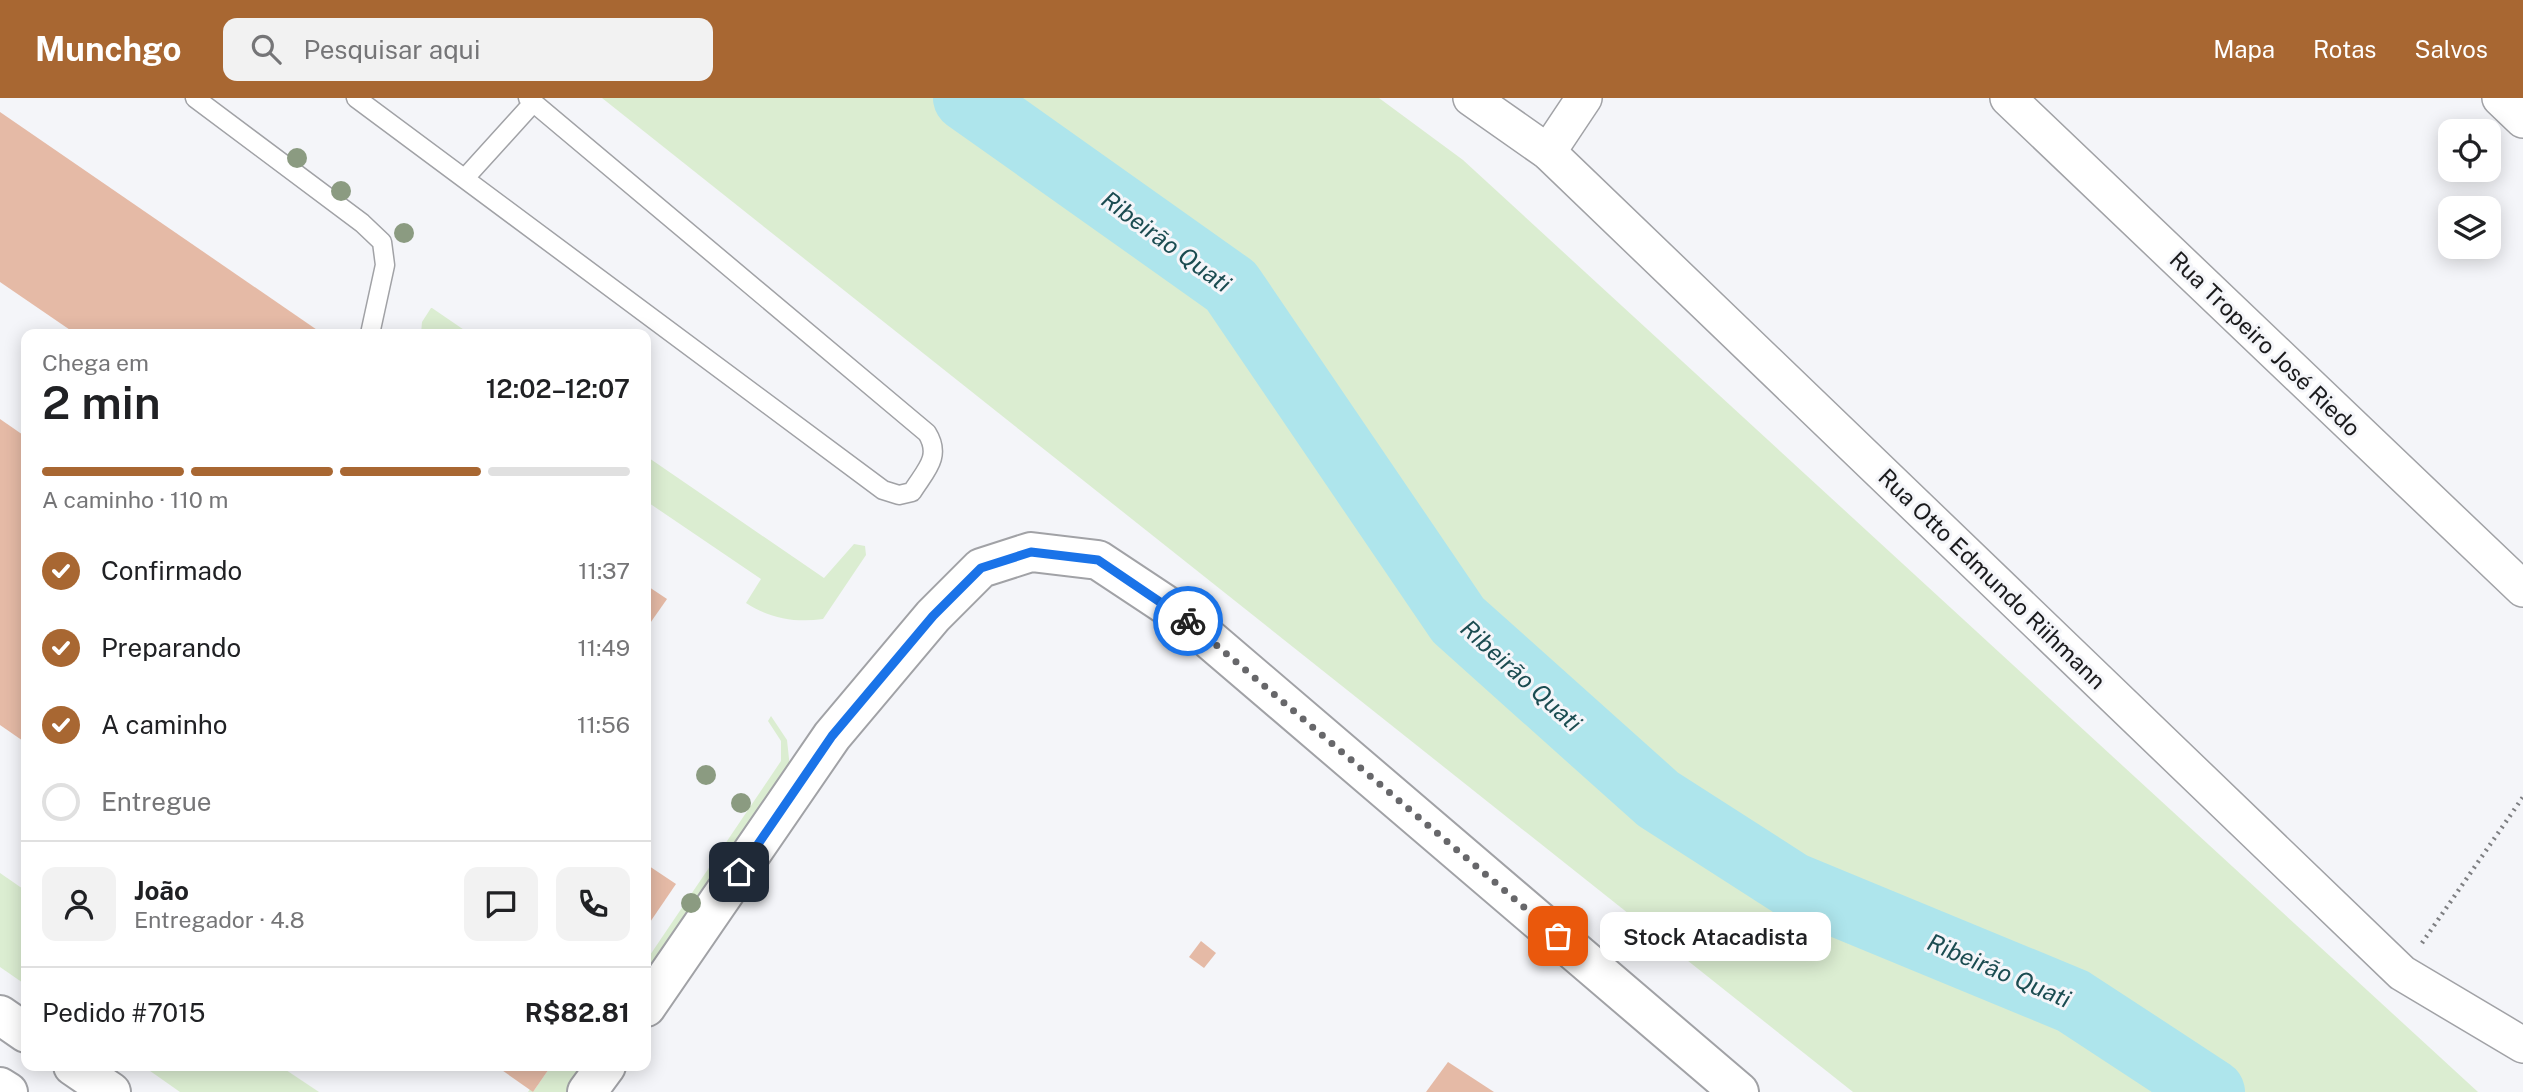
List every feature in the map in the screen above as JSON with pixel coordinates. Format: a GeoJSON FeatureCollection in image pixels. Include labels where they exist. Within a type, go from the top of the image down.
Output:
{"type":"FeatureCollection","features":[{"type":"Feature","properties":{"kind":"main road"},"geometry":{"type":"LineString","coordinates":[[651,1000],[832,736],[933,616],[981,568],[1031,552],[1098,560],[1181,615],[1739,1092]]}},
{"type":"Feature","properties":{"kind":"main road"},"geometry":{"type":"LineString","coordinates":[[0,1015],[21,1030]]}},
{"type":"Feature","properties":{"kind":"main road"},"geometry":{"type":"LineString","coordinates":[[80,1071],[111,1092]]}},
{"type":"Feature","properties":{"kind":"main road"},"geometry":{"type":"LineString","coordinates":[[587,1092],[602,1071]]}},
{"type":"Feature","properties":{"kind":"main road"},"geometry":{"type":"LineString","coordinates":[[0,1087],[8,1092]]}},
{"type":"Feature","properties":{"kind":"street","name":"Rua Otto Edmundo Riihmann"},"geometry":{"type":"LineString","coordinates":[[1471,98],[1548,152],[2402,973],[2523,1045]]}},
{"type":"Feature","properties":{"kind":"street"},"geometry":{"type":"LineString","coordinates":[[1548,152],[1584,98]]}},
{"type":"Feature","properties":{"kind":"street","name":"Rua Tropeiro José Riedo"},"geometry":{"type":"LineString","coordinates":[[2008,98],[2523,589]]}},
{"type":"Feature","properties":{"kind":"street"},"geometry":{"type":"LineString","coordinates":[[2500,98],[2523,120]]}},
{"type":"Feature","properties":{"kind":"lane"},"geometry":{"type":"LineString","coordinates":[[195,98],[362,223],[382,242],[385,265],[371,329]]}},
{"type":"Feature","properties":{"kind":"lane"},"geometry":{"type":"LineString","coordinates":[[356,98],[883,489],[899,495],[912,492],[935,457],[935,446],[927,433],[531,101],[465,178]]}},
{"type":"Feature","properties":{"kind":"path"},"geometry":{"type":"LineString","coordinates":[[2402,973],[2523,797]]}},
{"type":"Feature","properties":{"kind":"green space"},"geometry":{"type":"Polygon","coordinates":[[[602,98],[1379,98],[1463,160],[2478,1092],[1853,1092],[602,98]]]}},
{"type":"Feature","properties":{"kind":"green space"},"geometry":{"type":"Polygon","coordinates":[[[432,308],[463,329],[421,329],[422,322],[432,308]]]}},
{"type":"Feature","properties":{"kind":"green space"},"geometry":{"type":"Polygon","coordinates":[[[651,459],[824,578],[854,544],[865,546],[866,555],[823,619],[792,620],[773,616],[746,603],[761,579],[651,504],[651,459]]]}},
{"type":"Feature","properties":{"kind":"green space"},"geometry":{"type":"Polygon","coordinates":[[[771,716],[787,740],[790,768],[651,982],[651,954],[781,761],[781,741],[768,721],[771,716]]]}},
{"type":"Feature","properties":{"kind":"green space"},"geometry":{"type":"Polygon","coordinates":[[[0,873],[21,888],[21,982],[0,967],[0,873]]]}},
{"type":"Feature","properties":{"kind":"green space"},"geometry":{"type":"Polygon","coordinates":[[[150,1071],[288,1071],[319,1092],[180,1092],[150,1071]]]}},
{"type":"Feature","properties":{"kind":"green space"},"geometry":{"type":"Polygon","coordinates":[[[548,1071],[591,1071],[576,1092],[533,1092],[548,1071]]]}},
{"type":"Feature","properties":{"kind":"building"},"geometry":{"type":"Polygon","coordinates":[[[0,112],[316,329],[69,329],[0,282],[0,112]]]}},
{"type":"Feature","properties":{"kind":"building"},"geometry":{"type":"Polygon","coordinates":[[[0,419],[21,434],[21,740],[0,725],[0,419]]]}},
{"type":"Feature","properties":{"kind":"building"},"geometry":{"type":"Polygon","coordinates":[[[651,588],[667,599],[651,622],[651,588]]]}},
{"type":"Feature","properties":{"kind":"building"},"geometry":{"type":"Polygon","coordinates":[[[651,867],[676,884],[651,921],[651,867]]]}},
{"type":"Feature","properties":{"kind":"building"},"geometry":{"type":"Polygon","coordinates":[[[1201,941],[1216,953],[1204,968],[1189,957],[1201,941]]]}},
{"type":"Feature","properties":{"kind":"building"},"geometry":{"type":"Polygon","coordinates":[[[1448,1062],[1494,1092],[1426,1092],[1448,1062]]]}},
{"type":"Feature","properties":{"kind":"building"},"geometry":{"type":"Polygon","coordinates":[[[503,1071],[548,1071],[533,1092],[503,1071]]]}},
{"type":"Feature","properties":{"kind":"waterway","name":"Ribeirão Quati"},"geometry":{"type":"LineString","coordinates":[[966,98],[1231,286],[1458,620],[1658,799],[1792,885],[2073,1001],[2212,1092]]}},
{"type":"Feature","properties":{"kind":"way so far"},"geometry":{"type":"LineString","coordinates":[[1188,621],[1558,936]]}},
{"type":"Feature","properties":{"kind":"place","name":"Stock Atacadista"},"geometry":{"type":"Point","coordinates":[1558,936]}},
{"type":"Feature","properties":{"kind":"route"},"geometry":{"type":"LineString","coordinates":[[739,872],[832,736],[933,616],[981,568],[1031,552],[1098,560],[1188,621]]}}]}
